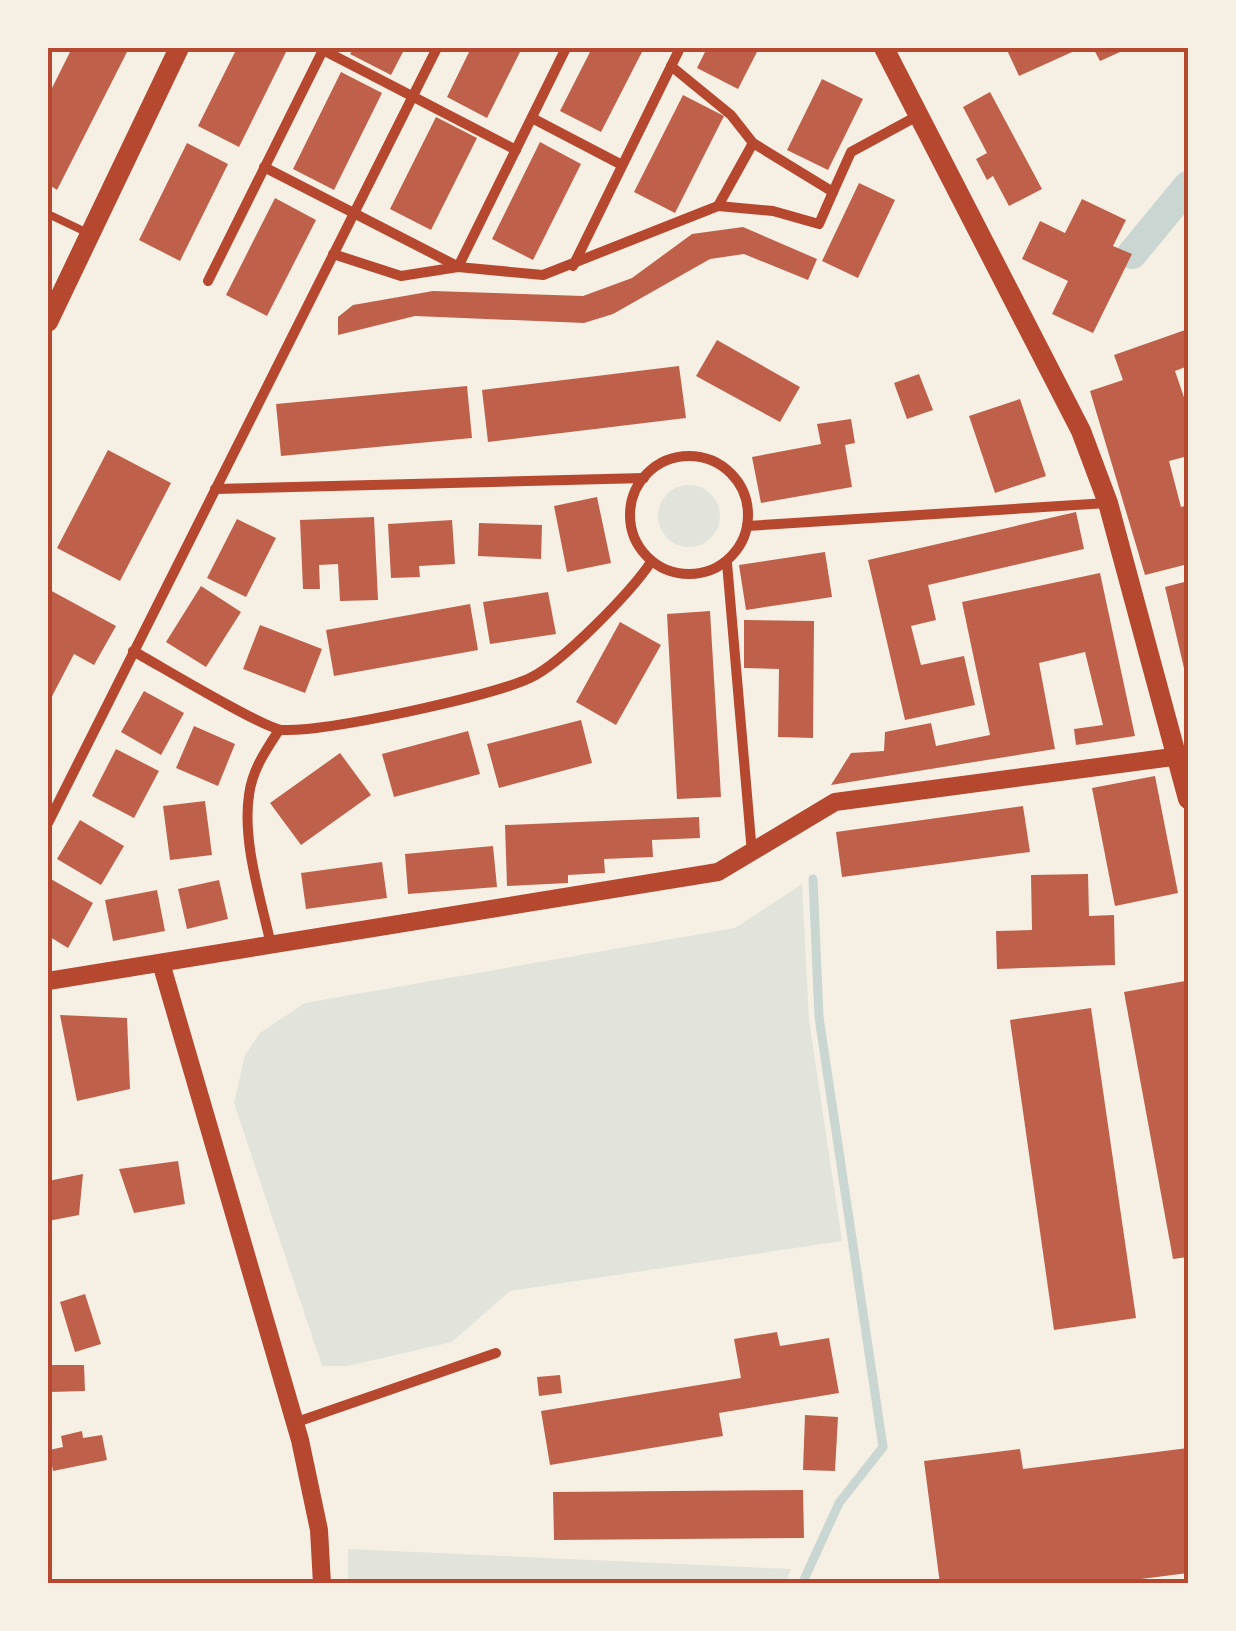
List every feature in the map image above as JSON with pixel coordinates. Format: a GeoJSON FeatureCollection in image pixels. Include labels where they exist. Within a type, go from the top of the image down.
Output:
{"type":"FeatureCollection","features":[{"type":"Feature","properties":{"kind":"main road"},"geometry":{"type":"LineString","coordinates":[[48,322],[179,48]]}},
{"type":"Feature","properties":{"kind":"main road"},"geometry":{"type":"LineString","coordinates":[[884,48],[1080,431],[1108,503],[1184,755],[1188,798]]}},
{"type":"Feature","properties":{"kind":"street"},"geometry":{"type":"LineString","coordinates":[[48,824],[437,48]]}},
{"type":"Feature","properties":{"kind":"street"},"geometry":{"type":"LineString","coordinates":[[458,267],[566,48]]}},
{"type":"Feature","properties":{"kind":"street"},"geometry":{"type":"LineString","coordinates":[[572,267],[680,48]]}},
{"type":"Feature","properties":{"kind":"street"},"geometry":{"type":"LineString","coordinates":[[208,281],[324,49],[516,150]]}},
{"type":"Feature","properties":{"kind":"street"},"geometry":{"type":"LineString","coordinates":[[671,66],[731,115],[753,143],[833,192]]}},
{"type":"Feature","properties":{"kind":"street"},"geometry":{"type":"LineString","coordinates":[[333,254],[372,270],[401,276],[458,267],[543,275],[572,267],[718,206],[773,211],[820,224],[851,152],[921,114]]}},
{"type":"Feature","properties":{"kind":"street"},"geometry":{"type":"LineString","coordinates":[[532,118],[622,166]]}},
{"type":"Feature","properties":{"kind":"street"},"geometry":{"type":"LineString","coordinates":[[718,206],[753,143]]}},
{"type":"Feature","properties":{"kind":"street"},"geometry":{"type":"LineString","coordinates":[[264,168],[458,267]]}},
{"type":"Feature","properties":{"kind":"street"},"geometry":{"type":"LineString","coordinates":[[676,456],[703,457],[722,465],[744,490],[747,526],[744,542],[727,563],[703,574],[671,573],[652,562],[635,541],[629,515],[633,494],[644,478],[676,456]]}},
{"type":"Feature","properties":{"kind":"street"},"geometry":{"type":"LineString","coordinates":[[215,488],[644,478]]}},
{"type":"Feature","properties":{"kind":"street"},"geometry":{"type":"LineString","coordinates":[[747,526],[1108,503]]}},
{"type":"Feature","properties":{"kind":"street"},"geometry":{"type":"LineString","coordinates":[[133,651],[278,730],[424,706],[530,678],[563,653],[636,584],[652,562]]}},
{"type":"Feature","properties":{"kind":"street"},"geometry":{"type":"LineString","coordinates":[[727,563],[752,852]]}},
{"type":"Feature","properties":{"kind":"street"},"geometry":{"type":"LineString","coordinates":[[271,945],[253,862],[248,797],[257,765],[278,730]]}},
{"type":"Feature","properties":{"kind":"street"},"geometry":{"type":"LineString","coordinates":[[48,981],[718,872],[836,802],[1184,755]]}},
{"type":"Feature","properties":{"kind":"street"},"geometry":{"type":"LineString","coordinates":[[161,962],[294,1423],[319,1530],[322,1584]]}},
{"type":"Feature","properties":{"kind":"street"},"geometry":{"type":"LineString","coordinates":[[294,1423],[496,1353]]}},
{"type":"Feature","properties":{"kind":"lane"},"geometry":{"type":"LineString","coordinates":[[48,214],[90,234]]}},
{"type":"Feature","properties":{"kind":"shaded area"},"geometry":{"type":"Polygon","coordinates":[[[689,485],[711,494],[720,516],[711,538],[689,547],[667,538],[658,516],[667,494],[689,485]]]}},
{"type":"Feature","properties":{"kind":"shaded area"},"geometry":{"type":"Polygon","coordinates":[[[802,884],[809,1020],[842,1241],[510,1291],[452,1342],[348,1366],[322,1366],[234,1103],[245,1055],[260,1033],[305,1003],[735,928],[802,884]]]}},
{"type":"Feature","properties":{"kind":"shaded area"},"geometry":{"type":"Polygon","coordinates":[[[348,1549],[791,1569],[785,1584],[348,1584],[348,1549]]]}},
{"type":"Feature","properties":{"kind":"building"},"geometry":{"type":"Polygon","coordinates":[[[72,48],[129,48],[57,190],[48,184],[48,96],[72,48]]]}},
{"type":"Feature","properties":{"kind":"building"},"geometry":{"type":"Polygon","coordinates":[[[237,48],[287,50],[239,147],[198,126],[237,48]]]}},
{"type":"Feature","properties":{"kind":"building"},"geometry":{"type":"Polygon","coordinates":[[[354,48],[405,48],[391,75],[350,54],[354,48]]]}},
{"type":"Feature","properties":{"kind":"building"},"geometry":{"type":"Polygon","coordinates":[[[471,48],[522,48],[487,118],[447,97],[471,48]]]}},
{"type":"Feature","properties":{"kind":"building"},"geometry":{"type":"Polygon","coordinates":[[[592,48],[644,48],[601,132],[560,111],[592,48]]]}},
{"type":"Feature","properties":{"kind":"building"},"geometry":{"type":"Polygon","coordinates":[[[707,48],[759,48],[738,89],[697,68],[707,48]]]}},
{"type":"Feature","properties":{"kind":"building"},"geometry":{"type":"Polygon","coordinates":[[[1006,48],[1081,48],[1019,76],[1006,48]]]}},
{"type":"Feature","properties":{"kind":"building"},"geometry":{"type":"Polygon","coordinates":[[[1093,48],[1129,48],[1100,61],[1093,48]]]}},
{"type":"Feature","properties":{"kind":"building"},"geometry":{"type":"Polygon","coordinates":[[[341,72],[382,93],[334,190],[293,169],[341,72]]]}},
{"type":"Feature","properties":{"kind":"building"},"geometry":{"type":"Polygon","coordinates":[[[822,79],[863,99],[828,170],[787,150],[822,79]]]}},
{"type":"Feature","properties":{"kind":"building"},"geometry":{"type":"Polygon","coordinates":[[[990,92],[1042,189],[1009,206],[993,176],[987,180],[976,159],[987,153],[963,107],[990,92]]]}},
{"type":"Feature","properties":{"kind":"building"},"geometry":{"type":"Polygon","coordinates":[[[683,95],[724,116],[675,213],[634,192],[683,95]]]}},
{"type":"Feature","properties":{"kind":"building"},"geometry":{"type":"Polygon","coordinates":[[[436,117],[477,138],[431,230],[390,209],[436,117]]]}},
{"type":"Feature","properties":{"kind":"building"},"geometry":{"type":"Polygon","coordinates":[[[540,142],[581,164],[533,260],[492,239],[540,142]]]}},
{"type":"Feature","properties":{"kind":"building"},"geometry":{"type":"Polygon","coordinates":[[[187,143],[228,164],[180,261],[139,240],[187,143]]]}},
{"type":"Feature","properties":{"kind":"building"},"geometry":{"type":"Polygon","coordinates":[[[859,183],[895,200],[858,278],[822,261],[859,183]]]}},
{"type":"Feature","properties":{"kind":"building"},"geometry":{"type":"Polygon","coordinates":[[[275,198],[316,220],[267,316],[226,295],[275,198]]]}},
{"type":"Feature","properties":{"kind":"building"},"geometry":{"type":"Polygon","coordinates":[[[1082,199],[1126,220],[1113,246],[1132,254],[1093,333],[1052,314],[1068,281],[1022,259],[1040,221],[1065,233],[1082,199]]]}},
{"type":"Feature","properties":{"kind":"building"},"geometry":{"type":"Polygon","coordinates":[[[743,227],[817,259],[808,280],[744,254],[710,259],[613,314],[584,323],[415,316],[338,335],[338,317],[353,305],[433,291],[583,296],[632,278],[692,234],[743,227]]]}},
{"type":"Feature","properties":{"kind":"building"},"geometry":{"type":"Polygon","coordinates":[[[1188,329],[1188,366],[1175,371],[1188,409],[1188,456],[1169,461],[1181,507],[1188,505],[1188,564],[1145,575],[1090,391],[1123,380],[1114,355],[1188,329]]]}},
{"type":"Feature","properties":{"kind":"building"},"geometry":{"type":"Polygon","coordinates":[[[717,340],[800,387],[780,422],[696,376],[717,340]]]}},
{"type":"Feature","properties":{"kind":"building"},"geometry":{"type":"Polygon","coordinates":[[[679,366],[686,418],[488,442],[482,390],[679,366]]]}},
{"type":"Feature","properties":{"kind":"building"},"geometry":{"type":"Polygon","coordinates":[[[919,374],[933,410],[907,419],[894,383],[919,374]]]}},
{"type":"Feature","properties":{"kind":"building"},"geometry":{"type":"Polygon","coordinates":[[[467,386],[472,438],[281,456],[276,404],[467,386]]]}},
{"type":"Feature","properties":{"kind":"building"},"geometry":{"type":"Polygon","coordinates":[[[1020,399],[1046,476],[995,493],[969,416],[1020,399]]]}},
{"type":"Feature","properties":{"kind":"building"},"geometry":{"type":"Polygon","coordinates":[[[851,419],[855,443],[845,445],[852,487],[761,503],[752,457],[821,444],[817,424],[851,419]]]}},
{"type":"Feature","properties":{"kind":"building"},"geometry":{"type":"Polygon","coordinates":[[[108,450],[171,483],[120,581],[57,548],[108,450]]]}},
{"type":"Feature","properties":{"kind":"building"},"geometry":{"type":"Polygon","coordinates":[[[597,497],[611,563],[567,572],[554,506],[597,497]]]}},
{"type":"Feature","properties":{"kind":"building"},"geometry":{"type":"Polygon","coordinates":[[[1076,512],[1084,549],[928,585],[936,620],[911,626],[921,665],[964,656],[975,705],[905,720],[868,560],[1076,512]]]}},
{"type":"Feature","properties":{"kind":"building"},"geometry":{"type":"Polygon","coordinates":[[[374,517],[378,600],[340,601],[338,564],[319,565],[320,589],[303,589],[300,520],[374,517]]]}},
{"type":"Feature","properties":{"kind":"building"},"geometry":{"type":"Polygon","coordinates":[[[237,519],[276,538],[246,597],[207,578],[237,519]]]}},
{"type":"Feature","properties":{"kind":"building"},"geometry":{"type":"Polygon","coordinates":[[[452,520],[455,564],[419,566],[420,577],[391,578],[388,524],[452,520]]]}},
{"type":"Feature","properties":{"kind":"building"},"geometry":{"type":"Polygon","coordinates":[[[479,523],[542,525],[541,559],[478,556],[479,523]]]}},
{"type":"Feature","properties":{"kind":"building"},"geometry":{"type":"Polygon","coordinates":[[[825,552],[832,597],[746,610],[739,565],[825,552]]]}},
{"type":"Feature","properties":{"kind":"building"},"geometry":{"type":"Polygon","coordinates":[[[1100,573],[1135,736],[1076,745],[1074,729],[1103,725],[1085,652],[1039,663],[1055,749],[831,785],[851,753],[884,751],[885,732],[931,723],[936,746],[990,735],[962,602],[1100,573]]]}},
{"type":"Feature","properties":{"kind":"building"},"geometry":{"type":"Polygon","coordinates":[[[1188,581],[1188,681],[1187,681],[1165,587],[1188,581]]]}},
{"type":"Feature","properties":{"kind":"building"},"geometry":{"type":"Polygon","coordinates":[[[201,586],[241,612],[206,667],[166,642],[201,586]]]}},
{"type":"Feature","properties":{"kind":"building"},"geometry":{"type":"Polygon","coordinates":[[[48,589],[116,626],[94,665],[74,654],[48,704],[48,589]]]}},
{"type":"Feature","properties":{"kind":"building"},"geometry":{"type":"Polygon","coordinates":[[[548,592],[556,634],[490,644],[483,602],[548,592]]]}},
{"type":"Feature","properties":{"kind":"building"},"geometry":{"type":"Polygon","coordinates":[[[470,604],[478,650],[334,676],[326,630],[470,604]]]}},
{"type":"Feature","properties":{"kind":"building"},"geometry":{"type":"Polygon","coordinates":[[[710,611],[721,797],[677,799],[667,614],[710,611]]]}},
{"type":"Feature","properties":{"kind":"building"},"geometry":{"type":"Polygon","coordinates":[[[744,620],[814,621],[813,738],[778,737],[779,669],[744,668],[744,620]]]}},
{"type":"Feature","properties":{"kind":"building"},"geometry":{"type":"Polygon","coordinates":[[[620,622],[661,645],[616,725],[576,702],[620,622]]]}},
{"type":"Feature","properties":{"kind":"building"},"geometry":{"type":"Polygon","coordinates":[[[260,625],[322,649],[305,693],[243,669],[260,625]]]}},
{"type":"Feature","properties":{"kind":"building"},"geometry":{"type":"Polygon","coordinates":[[[144,691],[184,713],[161,755],[121,732],[144,691]]]}},
{"type":"Feature","properties":{"kind":"building"},"geometry":{"type":"Polygon","coordinates":[[[581,720],[592,763],[499,788],[487,744],[581,720]]]}},
{"type":"Feature","properties":{"kind":"building"},"geometry":{"type":"Polygon","coordinates":[[[194,726],[235,744],[218,786],[176,768],[194,726]]]}},
{"type":"Feature","properties":{"kind":"building"},"geometry":{"type":"Polygon","coordinates":[[[468,731],[480,774],[394,797],[382,754],[468,731]]]}},
{"type":"Feature","properties":{"kind":"building"},"geometry":{"type":"Polygon","coordinates":[[[116,749],[159,771],[134,818],[92,796],[116,749]]]}},
{"type":"Feature","properties":{"kind":"building"},"geometry":{"type":"Polygon","coordinates":[[[340,753],[371,795],[301,845],[270,803],[340,753]]]}},
{"type":"Feature","properties":{"kind":"building"},"geometry":{"type":"Polygon","coordinates":[[[1155,776],[1178,893],[1115,906],[1092,788],[1155,776]]]}},
{"type":"Feature","properties":{"kind":"building"},"geometry":{"type":"Polygon","coordinates":[[[205,801],[212,855],[170,860],[163,806],[205,801]]]}},
{"type":"Feature","properties":{"kind":"building"},"geometry":{"type":"Polygon","coordinates":[[[1023,806],[1030,852],[842,877],[836,832],[1023,806]]]}},
{"type":"Feature","properties":{"kind":"building"},"geometry":{"type":"Polygon","coordinates":[[[699,817],[700,838],[652,840],[653,857],[604,859],[605,873],[568,875],[568,883],[507,886],[505,825],[699,817]]]}},
{"type":"Feature","properties":{"kind":"building"},"geometry":{"type":"Polygon","coordinates":[[[80,820],[124,846],[101,885],[57,859],[80,820]]]}},
{"type":"Feature","properties":{"kind":"building"},"geometry":{"type":"Polygon","coordinates":[[[493,846],[497,887],[408,894],[405,854],[493,846]]]}},
{"type":"Feature","properties":{"kind":"building"},"geometry":{"type":"Polygon","coordinates":[[[382,862],[387,898],[306,909],[301,873],[382,862]]]}},
{"type":"Feature","properties":{"kind":"building"},"geometry":{"type":"Polygon","coordinates":[[[1088,874],[1089,916],[1114,915],[1115,965],[997,969],[996,931],[1032,930],[1031,875],[1088,874]]]}},
{"type":"Feature","properties":{"kind":"building"},"geometry":{"type":"Polygon","coordinates":[[[49,878],[93,903],[68,948],[50,937],[48,942],[49,878]]]}},
{"type":"Feature","properties":{"kind":"building"},"geometry":{"type":"Polygon","coordinates":[[[219,880],[228,919],[187,929],[178,889],[219,880]]]}},
{"type":"Feature","properties":{"kind":"building"},"geometry":{"type":"Polygon","coordinates":[[[157,890],[165,931],[113,941],[105,900],[157,890]]]}},
{"type":"Feature","properties":{"kind":"building"},"geometry":{"type":"Polygon","coordinates":[[[1185,981],[1188,1257],[1173,1259],[1124,992],[1185,981]]]}},
{"type":"Feature","properties":{"kind":"building"},"geometry":{"type":"Polygon","coordinates":[[[1091,1008],[1136,1318],[1054,1330],[1010,1020],[1091,1008]]]}},
{"type":"Feature","properties":{"kind":"building"},"geometry":{"type":"Polygon","coordinates":[[[60,1015],[127,1018],[130,1089],[77,1101],[60,1015]]]}},
{"type":"Feature","properties":{"kind":"building"},"geometry":{"type":"Polygon","coordinates":[[[178,1161],[185,1204],[134,1213],[119,1169],[178,1161]]]}},
{"type":"Feature","properties":{"kind":"building"},"geometry":{"type":"Polygon","coordinates":[[[83,1174],[79,1215],[48,1221],[48,1181],[83,1174]]]}},
{"type":"Feature","properties":{"kind":"building"},"geometry":{"type":"Polygon","coordinates":[[[85,1294],[101,1344],[75,1352],[60,1302],[85,1294]]]}},
{"type":"Feature","properties":{"kind":"building"},"geometry":{"type":"Polygon","coordinates":[[[777,1332],[780,1346],[829,1338],[839,1393],[719,1413],[723,1436],[550,1465],[541,1411],[741,1378],[734,1339],[777,1332]]]}},
{"type":"Feature","properties":{"kind":"building"},"geometry":{"type":"Polygon","coordinates":[[[51,1365],[84,1365],[85,1391],[51,1392],[51,1365]]]}},
{"type":"Feature","properties":{"kind":"building"},"geometry":{"type":"Polygon","coordinates":[[[560,1375],[562,1393],[539,1396],[537,1377],[560,1375]]]}},
{"type":"Feature","properties":{"kind":"building"},"geometry":{"type":"Polygon","coordinates":[[[805,1415],[838,1417],[835,1471],[803,1470],[805,1415]]]}},
{"type":"Feature","properties":{"kind":"building"},"geometry":{"type":"Polygon","coordinates":[[[82,1431],[83,1438],[102,1435],[107,1460],[53,1471],[49,1450],[63,1447],[61,1436],[82,1431]]]}},
{"type":"Feature","properties":{"kind":"building"},"geometry":{"type":"Polygon","coordinates":[[[1188,1448],[1188,1573],[1102,1584],[940,1584],[924,1461],[1020,1449],[1023,1469],[1188,1448]]]}},
{"type":"Feature","properties":{"kind":"building"},"geometry":{"type":"Polygon","coordinates":[[[803,1490],[804,1538],[554,1540],[553,1492],[803,1490]]]}},
{"type":"Feature","properties":{"kind":"waterway"},"geometry":{"type":"LineString","coordinates":[[1132,254],[1188,186]]}},
{"type":"Feature","properties":{"kind":"waterway"},"geometry":{"type":"LineString","coordinates":[[802,1584],[839,1503],[883,1447],[819,1017],[813,879]]}}]}
